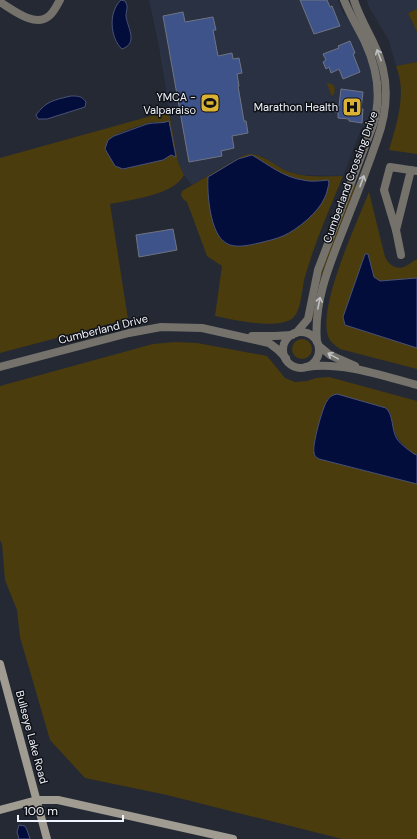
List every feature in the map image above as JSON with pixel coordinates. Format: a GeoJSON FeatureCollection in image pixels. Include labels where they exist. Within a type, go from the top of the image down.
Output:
{"type":"FeatureCollection","features":[{"type":"Feature","properties":{"kind":"street"},"geometry":{"type":"LineString","coordinates":[[0,2],[25,17],[34,19],[48,17],[60,0]]}},
{"type":"Feature","properties":{"kind":"street","name":"Cumberland Crossing Drive"},"geometry":{"type":"LineString","coordinates":[[294,334],[308,319],[318,270],[373,125],[377,108],[377,84],[373,65],[365,42],[344,0]]}},
{"type":"Feature","properties":{"kind":"street","name":"Cumberland Crossing Drive"},"geometry":{"type":"LineString","coordinates":[[318,344],[316,317],[326,274],[383,124],[386,109],[387,93],[383,67],[354,0]]}},
{"type":"Feature","properties":{"kind":"street"},"geometry":{"type":"LineString","coordinates":[[396,230],[414,171],[390,167],[384,190],[396,230],[401,255]]}},
{"type":"Feature","properties":{"kind":"street","name":"Cumberland Drive"},"geometry":{"type":"LineString","coordinates":[[0,367],[129,333],[161,327],[202,328],[237,335],[269,343],[286,358]]}},
{"type":"Feature","properties":{"kind":"street"},"geometry":{"type":"LineString","coordinates":[[374,374],[330,355],[314,338],[307,333],[294,334],[288,338],[284,346],[286,358],[295,366],[335,366],[417,385]]}},
{"type":"Feature","properties":{"kind":"street","name":"Cumberland Drive"},"geometry":{"type":"LineString","coordinates":[[237,335],[274,336],[294,334]]}},
{"type":"Feature","properties":{"kind":"street"},"geometry":{"type":"LineString","coordinates":[[306,367],[316,360],[318,356],[318,344]]}},
{"type":"Feature","properties":{"kind":"street","name":"Bullseye Lake Road"},"geometry":{"type":"LineString","coordinates":[[0,664],[38,800],[47,839]]}},
{"type":"Feature","properties":{"kind":"street"},"geometry":{"type":"LineString","coordinates":[[0,810],[38,800],[58,800],[233,839]]}},
{"type":"Feature","properties":{"kind":"shaded area"},"geometry":{"type":"Polygon","coordinates":[[[121,0],[125,1],[127,5],[126,16],[131,34],[130,43],[122,49],[115,38],[112,25],[114,11],[121,0]]]}},
{"type":"Feature","properties":{"kind":"shaded area"},"geometry":{"type":"Polygon","coordinates":[[[149,0],[338,0],[343,13],[347,17],[363,45],[372,72],[375,91],[372,120],[368,125],[362,127],[343,176],[302,175],[293,173],[280,168],[262,156],[249,154],[241,156],[192,185],[184,175],[178,162],[159,47],[149,0]]]}},
{"type":"Feature","properties":{"kind":"shaded area"},"geometry":{"type":"Polygon","coordinates":[[[367,0],[417,0],[417,9],[408,13],[417,32],[417,62],[396,66],[389,41],[368,5],[367,0]]]}},
{"type":"Feature","properties":{"kind":"shaded area"},"geometry":{"type":"Polygon","coordinates":[[[417,9],[417,32],[408,13],[417,9]]]}},
{"type":"Feature","properties":{"kind":"shaded area"},"geometry":{"type":"Polygon","coordinates":[[[417,62],[417,154],[389,150],[398,119],[401,97],[401,87],[396,66],[417,62]]]}},
{"type":"Feature","properties":{"kind":"shaded area"},"geometry":{"type":"Polygon","coordinates":[[[327,83],[332,84],[335,88],[333,96],[331,95],[327,83]]]}},
{"type":"Feature","properties":{"kind":"shaded area"},"geometry":{"type":"Polygon","coordinates":[[[71,96],[81,97],[86,102],[85,107],[47,119],[38,119],[36,115],[47,104],[55,100],[71,96]]]}},
{"type":"Feature","properties":{"kind":"shaded area"},"geometry":{"type":"Polygon","coordinates":[[[169,111],[178,162],[184,175],[179,182],[151,196],[110,204],[128,319],[0,353],[0,158],[169,111]],[[153,122],[122,132],[108,140],[105,149],[111,159],[123,169],[163,160],[171,155],[164,123],[153,122]]]}},
{"type":"Feature","properties":{"kind":"shaded area"},"geometry":{"type":"Polygon","coordinates":[[[169,121],[176,157],[171,155],[163,160],[123,169],[115,166],[105,149],[108,140],[114,136],[147,124],[169,121]]]}},
{"type":"Feature","properties":{"kind":"shaded area"},"geometry":{"type":"Polygon","coordinates":[[[249,154],[261,156],[287,171],[299,175],[343,176],[312,253],[304,280],[298,311],[293,318],[286,322],[267,324],[233,320],[215,316],[222,266],[207,256],[187,202],[181,196],[182,191],[242,156],[249,154]],[[252,155],[238,159],[208,177],[208,196],[215,229],[220,238],[226,244],[249,245],[282,236],[328,180],[306,181],[292,178],[252,155]]]}},
{"type":"Feature","properties":{"kind":"shaded area"},"geometry":{"type":"Polygon","coordinates":[[[252,155],[289,176],[309,181],[328,180],[329,183],[326,195],[318,209],[295,229],[283,236],[271,240],[234,246],[226,243],[216,231],[209,203],[208,177],[238,159],[252,155]]]}},
{"type":"Feature","properties":{"kind":"shaded area"},"geometry":{"type":"Polygon","coordinates":[[[356,181],[355,191],[315,306],[313,319],[312,318],[324,263],[356,181]]]}},
{"type":"Feature","properties":{"kind":"shaded area"},"geometry":{"type":"Polygon","coordinates":[[[369,192],[385,257],[391,265],[399,268],[406,266],[417,259],[417,278],[379,281],[374,277],[368,254],[365,254],[343,317],[345,325],[417,348],[417,369],[340,349],[331,342],[328,336],[326,322],[333,285],[369,192]]]}},
{"type":"Feature","properties":{"kind":"shaded area"},"geometry":{"type":"Polygon","coordinates":[[[365,254],[368,254],[374,277],[380,281],[417,278],[417,348],[345,325],[343,317],[365,254]]]}},
{"type":"Feature","properties":{"kind":"shaded area"},"geometry":{"type":"Polygon","coordinates":[[[302,339],[309,342],[312,349],[309,356],[302,359],[295,356],[292,349],[295,342],[302,339]]]}},
{"type":"Feature","properties":{"kind":"shaded area"},"geometry":{"type":"Polygon","coordinates":[[[175,342],[197,343],[267,356],[285,378],[295,382],[329,377],[417,401],[417,455],[399,440],[393,426],[390,412],[326,402],[313,450],[319,459],[417,484],[417,839],[342,839],[167,795],[85,778],[50,740],[20,637],[17,610],[5,580],[2,544],[0,540],[0,386],[153,344],[175,342]]]}},
{"type":"Feature","properties":{"kind":"shaded area"},"geometry":{"type":"Polygon","coordinates":[[[337,394],[386,408],[389,411],[397,439],[405,447],[417,455],[417,484],[319,459],[315,456],[314,448],[318,426],[325,404],[329,398],[337,394]]]}},
{"type":"Feature","properties":{"kind":"shaded area"},"geometry":{"type":"Polygon","coordinates":[[[19,825],[25,826],[30,839],[19,839],[17,832],[19,825]]]}},
{"type":"Feature","properties":{"kind":"building"},"geometry":{"type":"Polygon","coordinates":[[[300,0],[327,0],[330,7],[332,6],[340,26],[314,34],[300,0]]]}},
{"type":"Feature","properties":{"kind":"building","name":"YMCA - Valparaiso"},"geometry":{"type":"Polygon","coordinates":[[[183,12],[185,22],[213,17],[216,30],[213,30],[218,56],[232,53],[233,59],[239,58],[242,73],[237,74],[238,86],[244,121],[246,121],[248,133],[232,136],[234,148],[221,151],[222,156],[189,162],[163,16],[183,12]]]}},
{"type":"Feature","properties":{"kind":"building"},"geometry":{"type":"Polygon","coordinates":[[[350,41],[360,72],[343,79],[339,69],[331,73],[329,67],[326,69],[323,62],[326,60],[323,54],[339,48],[338,46],[350,41]]]}},
{"type":"Feature","properties":{"kind":"building"},"geometry":{"type":"Polygon","coordinates":[[[341,89],[363,92],[361,109],[363,109],[362,123],[349,121],[349,119],[338,118],[338,112],[335,112],[336,106],[339,106],[341,89]]]}},
{"type":"Feature","properties":{"kind":"building"},"geometry":{"type":"Polygon","coordinates":[[[173,229],[177,250],[139,257],[136,235],[173,229]]]}},
{"type":"Feature","properties":{"kind":"place","name":"YMCA - Valparaiso"},"geometry":{"type":"Point","coordinates":[210,103]}},
{"type":"Feature","properties":{"kind":"place","name":"Marathon Health"},"geometry":{"type":"Point","coordinates":[352,107]}}]}
